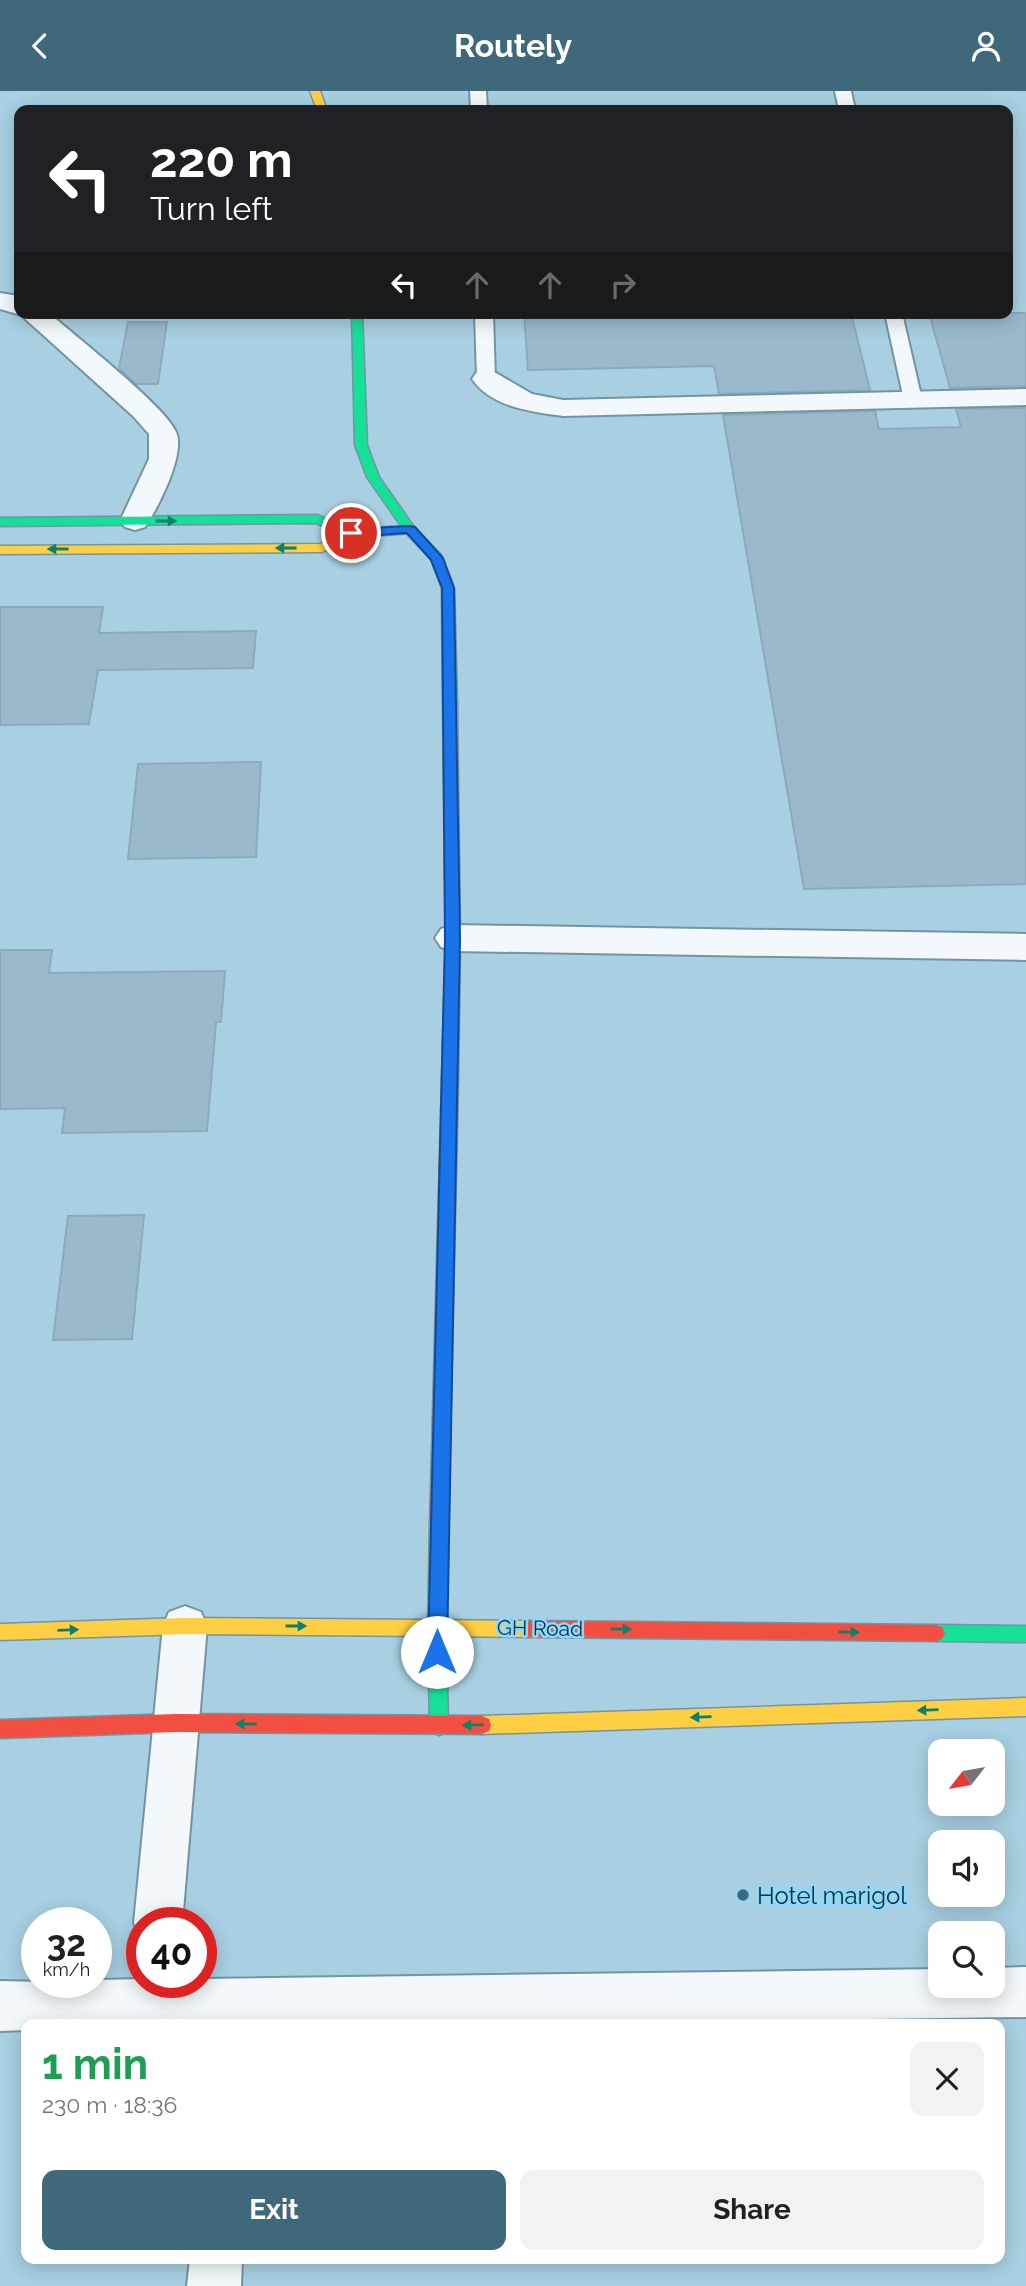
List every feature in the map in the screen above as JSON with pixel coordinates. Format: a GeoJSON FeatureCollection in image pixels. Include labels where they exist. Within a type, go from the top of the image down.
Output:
{"type":"FeatureCollection","features":[{"type":"Feature","properties":{"kind":"street"},"geometry":{"type":"LineString","coordinates":[[40,319],[143,410],[163,433],[163,459],[135,521]]}},
{"type":"Feature","properties":{"kind":"street"},"geometry":{"type":"LineString","coordinates":[[357,319],[361,445],[373,477],[410,530],[437,558],[448,588],[453,938],[437,1627],[439,1726]]}},
{"type":"Feature","properties":{"kind":"street"},"geometry":{"type":"LineString","coordinates":[[486,379],[505,394],[526,404],[564,408],[1026,397]]}},
{"type":"Feature","properties":{"kind":"street"},"geometry":{"type":"LineString","coordinates":[[0,522],[318,519],[351,533]]}},
{"type":"Feature","properties":{"kind":"street"},"geometry":{"type":"LineString","coordinates":[[0,550],[322,548],[351,533],[410,530]]}},
{"type":"Feature","properties":{"kind":"street"},"geometry":{"type":"LineString","coordinates":[[453,938],[1026,947]]}},
{"type":"Feature","properties":{"kind":"street"},"geometry":{"type":"LineString","coordinates":[[997,1634],[1026,1624]]}},
{"type":"Feature","properties":{"kind":"street"},"geometry":{"type":"LineString","coordinates":[[159,1907],[185,1626]]}},
{"type":"Feature","properties":{"kind":"street","name":"GH Road"},"geometry":{"type":"LineString","coordinates":[[0,1632],[185,1626],[1026,1634]]}},
{"type":"Feature","properties":{"kind":"street"},"geometry":{"type":"LineString","coordinates":[[996,1707],[1026,1716]]}},
{"type":"Feature","properties":{"kind":"street"},"geometry":{"type":"LineString","coordinates":[[0,1729],[176,1723],[439,1726],[1026,1707]]}},
{"type":"Feature","properties":{"kind":"street"},"geometry":{"type":"LineString","coordinates":[[171,1998],[230,2014],[1026,1992]]}},
{"type":"Feature","properties":{"kind":"street"},"geometry":{"type":"LineString","coordinates":[[0,2006],[126,1995]]}},
{"type":"Feature","properties":{"kind":"street"},"geometry":{"type":"LineString","coordinates":[[214,2286],[216,2264]]}},
{"type":"Feature","properties":{"kind":"lane"},"geometry":{"type":"LineString","coordinates":[[484,319],[486,379]]}},
{"type":"Feature","properties":{"kind":"lane"},"geometry":{"type":"LineString","coordinates":[[894,319],[912,400]]}},
{"type":"Feature","properties":{"kind":"building"},"geometry":{"type":"Polygon","coordinates":[[[1013,313],[1026,313],[1026,386],[950,388],[931,319],[1013,319],[1013,313]]]}},
{"type":"Feature","properties":{"kind":"building"},"geometry":{"type":"Polygon","coordinates":[[[524,319],[852,319],[870,390],[719,394],[714,366],[528,370],[524,319]]]}},
{"type":"Feature","properties":{"kind":"building"},"geometry":{"type":"Polygon","coordinates":[[[128,322],[167,322],[158,384],[136,384],[119,368],[128,322]]]}},
{"type":"Feature","properties":{"kind":"building"},"geometry":{"type":"Polygon","coordinates":[[[1026,408],[1026,884],[804,889],[723,415],[875,411],[879,429],[961,427],[956,409],[1026,408]]]}},
{"type":"Feature","properties":{"kind":"building"},"geometry":{"type":"Polygon","coordinates":[[[0,607],[103,607],[99,633],[256,631],[253,668],[98,670],[89,724],[0,725],[0,607]]]}},
{"type":"Feature","properties":{"kind":"building"},"geometry":{"type":"Polygon","coordinates":[[[261,762],[256,857],[128,859],[138,764],[261,762]]]}},
{"type":"Feature","properties":{"kind":"building"},"geometry":{"type":"Polygon","coordinates":[[[0,950],[52,950],[49,973],[225,971],[221,1022],[216,1022],[207,1131],[62,1133],[65,1108],[0,1109],[0,950]]]}},
{"type":"Feature","properties":{"kind":"building"},"geometry":{"type":"Polygon","coordinates":[[[144,1215],[132,1339],[53,1340],[68,1216],[144,1215]]]}},
{"type":"Feature","properties":{"kind":"traffic: fast"},"geometry":{"type":"LineString","coordinates":[[357,319],[361,445],[373,477],[410,530],[437,558],[448,588],[450,703]]}},
{"type":"Feature","properties":{"kind":"traffic: fast"},"geometry":{"type":"LineString","coordinates":[[0,522],[318,519],[351,533]]}},
{"type":"Feature","properties":{"kind":"traffic: fast"},"geometry":{"type":"LineString","coordinates":[[439,1524],[439,1726]]}},
{"type":"Feature","properties":{"kind":"traffic: fast"},"geometry":{"type":"LineString","coordinates":[[936,1633],[1026,1634]]}},
{"type":"Feature","properties":{"kind":"traffic: slow"},"geometry":{"type":"LineString","coordinates":[[315,91],[320,105]]}},
{"type":"Feature","properties":{"kind":"traffic: slow"},"geometry":{"type":"LineString","coordinates":[[0,550],[322,548],[351,533],[410,530]]}},
{"type":"Feature","properties":{"kind":"traffic: slow"},"geometry":{"type":"LineString","coordinates":[[450,703],[453,938],[450,1080]]}},
{"type":"Feature","properties":{"kind":"traffic: slow"},"geometry":{"type":"LineString","coordinates":[[0,1632],[185,1626],[529,1629]]}},
{"type":"Feature","properties":{"kind":"traffic: slow"},"geometry":{"type":"LineString","coordinates":[[482,1725],[1026,1707]]}},
{"type":"Feature","properties":{"kind":"traffic: jam"},"geometry":{"type":"LineString","coordinates":[[439,1524],[450,1080]]}},
{"type":"Feature","properties":{"kind":"traffic: jam"},"geometry":{"type":"LineString","coordinates":[[529,1629],[936,1633]]}},
{"type":"Feature","properties":{"kind":"traffic: jam"},"geometry":{"type":"LineString","coordinates":[[0,1729],[176,1723],[482,1725]]}},
{"type":"Feature","properties":{"kind":"place","name":"Hotel marigol"},"geometry":{"type":"Point","coordinates":[743,1895]}},
{"type":"Feature","properties":{"kind":"route"},"geometry":{"type":"LineString","coordinates":[[351,533],[410,530],[437,558],[448,588],[453,938],[437,1652]]}}]}
